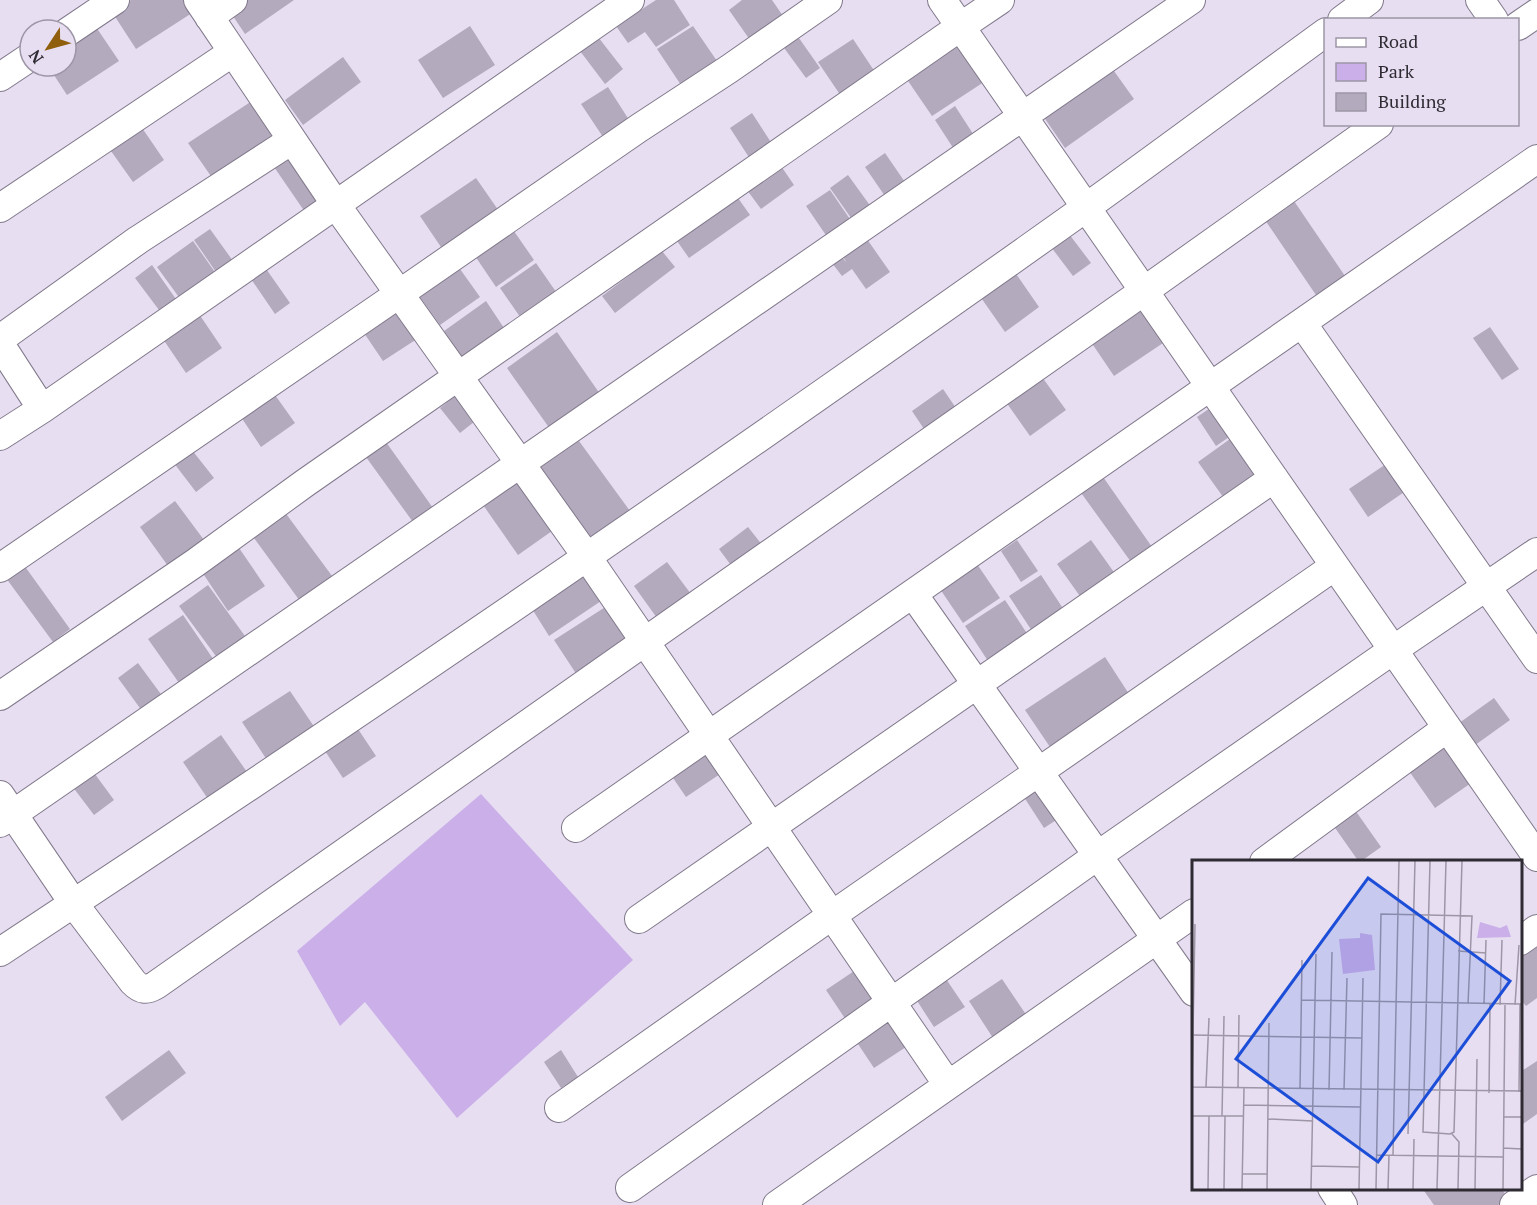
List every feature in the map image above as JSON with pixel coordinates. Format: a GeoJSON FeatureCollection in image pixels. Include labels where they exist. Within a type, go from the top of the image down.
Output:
{"type":"FeatureCollection","features":[{"type":"Feature","properties":{"kind":"street"},"geometry":{"type":"LineString","coordinates":[[78,25],[115,0]]}},
{"type":"Feature","properties":{"kind":"street"},"geometry":{"type":"LineString","coordinates":[[233,0],[203,9],[336,205],[587,557],[948,1085]]}},
{"type":"Feature","properties":{"kind":"street"},"geometry":{"type":"LineString","coordinates":[[0,436],[630,0]]}},
{"type":"Feature","properties":{"kind":"street"},"geometry":{"type":"LineString","coordinates":[[0,568],[828,0]]}},
{"type":"Feature","properties":{"kind":"street"},"geometry":{"type":"LineString","coordinates":[[942,0],[1537,857]]}},
{"type":"Feature","properties":{"kind":"street"},"geometry":{"type":"LineString","coordinates":[[0,696],[195,563],[305,483],[1000,0]]}},
{"type":"Feature","properties":{"kind":"street"},"geometry":{"type":"LineString","coordinates":[[1191,0],[520,464],[4,811],[133,982],[139,988],[147,990],[156,985],[1375,126]]}},
{"type":"Feature","properties":{"kind":"street"},"geometry":{"type":"LineString","coordinates":[[1345,18],[1369,0]]}},
{"type":"Feature","properties":{"kind":"street"},"geometry":{"type":"LineString","coordinates":[[1480,0],[1493,18]]}},
{"type":"Feature","properties":{"kind":"street"},"geometry":{"type":"LineString","coordinates":[[1519,25],[1537,13]]}},
{"type":"Feature","properties":{"kind":"street"},"geometry":{"type":"LineString","coordinates":[[0,952],[587,557],[1086,208],[1324,33]]}},
{"type":"Feature","properties":{"kind":"street"},"geometry":{"type":"LineString","coordinates":[[0,208],[233,52]]}},
{"type":"Feature","properties":{"kind":"street"},"geometry":{"type":"LineString","coordinates":[[0,77],[18,65]]}},
{"type":"Feature","properties":{"kind":"street"},"geometry":{"type":"LineString","coordinates":[[42,409],[0,341],[138,240],[292,140]]}},
{"type":"Feature","properties":{"kind":"street"},"geometry":{"type":"LineString","coordinates":[[576,828],[1537,159]]}},
{"type":"Feature","properties":{"kind":"street"},"geometry":{"type":"LineString","coordinates":[[1302,323],[1537,659]]}},
{"type":"Feature","properties":{"kind":"street"},"geometry":{"type":"LineString","coordinates":[[639,920],[1274,478]]}},
{"type":"Feature","properties":{"kind":"street"},"geometry":{"type":"LineString","coordinates":[[630,1188],[1097,856],[1537,552]]}},
{"type":"Feature","properties":{"kind":"street"},"geometry":{"type":"LineString","coordinates":[[559,1108],[1335,566]]}},
{"type":"Feature","properties":{"kind":"street"},"geometry":{"type":"LineString","coordinates":[[913,594],[1192,989]]}},
{"type":"Feature","properties":{"kind":"street"},"geometry":{"type":"LineString","coordinates":[[1265,860],[1447,728]]}},
{"type":"Feature","properties":{"kind":"street"},"geometry":{"type":"LineString","coordinates":[[777,1205],[1192,914]]}},
{"type":"Feature","properties":{"kind":"street"},"geometry":{"type":"LineString","coordinates":[[1522,940],[1537,929]]}},
{"type":"Feature","properties":{"kind":"street"},"geometry":{"type":"LineString","coordinates":[[1514,1205],[1537,1189]]}},
{"type":"Feature","properties":{"kind":"street"},"geometry":{"type":"LineString","coordinates":[[1333,1190],[1343,1205]]}},
{"type":"Feature","properties":{"kind":"green space"},"geometry":{"type":"Polygon","coordinates":[[[481,794],[633,960],[457,1118],[365,1002],[340,1026],[297,951],[481,794]]]}},
{"type":"Feature","properties":{"kind":"building"},"geometry":{"type":"Polygon","coordinates":[[[131,0],[184,0],[192,13],[136,49],[112,12],[131,0]]]}},
{"type":"Feature","properties":{"kind":"building"},"geometry":{"type":"Polygon","coordinates":[[[237,0],[294,0],[245,34],[227,7],[237,0]]]}},
{"type":"Feature","properties":{"kind":"building"},"geometry":{"type":"Polygon","coordinates":[[[656,0],[674,0],[690,25],[656,47],[645,32],[628,43],[616,26],[656,0]]]}},
{"type":"Feature","properties":{"kind":"building"},"geometry":{"type":"Polygon","coordinates":[[[742,0],[772,0],[783,16],[750,40],[729,10],[742,0]]]}},
{"type":"Feature","properties":{"kind":"building"},"geometry":{"type":"Polygon","coordinates":[[[94,24],[119,61],[67,95],[56,78],[78,78],[78,34],[94,24]]]}},
{"type":"Feature","properties":{"kind":"building"},"geometry":{"type":"Polygon","coordinates":[[[470,26],[495,65],[443,98],[418,60],[470,26]]]}},
{"type":"Feature","properties":{"kind":"building"},"geometry":{"type":"Polygon","coordinates":[[[693,26],[717,61],[681,85],[657,49],[693,26]]]}},
{"type":"Feature","properties":{"kind":"building"},"geometry":{"type":"Polygon","coordinates":[[[794,31],[820,68],[806,78],[779,41],[794,31]]]}},
{"type":"Feature","properties":{"kind":"building"},"geometry":{"type":"Polygon","coordinates":[[[595,33],[623,69],[605,84],[577,47],[595,33]]]}},
{"type":"Feature","properties":{"kind":"building"},"geometry":{"type":"Polygon","coordinates":[[[853,39],[877,75],[843,99],[818,62],[853,39]]]}},
{"type":"Feature","properties":{"kind":"building"},"geometry":{"type":"Polygon","coordinates":[[[961,41],[987,80],[932,116],[906,78],[961,41]]]}},
{"type":"Feature","properties":{"kind":"building"},"geometry":{"type":"Polygon","coordinates":[[[343,57],[361,82],[303,125],[285,100],[343,57]]]}},
{"type":"Feature","properties":{"kind":"building"},"geometry":{"type":"Polygon","coordinates":[[[1109,64],[1134,99],[1065,148],[1041,113],[1109,64]]]}},
{"type":"Feature","properties":{"kind":"building"},"geometry":{"type":"Polygon","coordinates":[[[608,87],[631,123],[605,140],[581,104],[608,87]]]}},
{"type":"Feature","properties":{"kind":"building"},"geometry":{"type":"Polygon","coordinates":[[[255,99],[281,138],[215,182],[188,143],[255,99]]]}},
{"type":"Feature","properties":{"kind":"building"},"geometry":{"type":"Polygon","coordinates":[[[955,106],[979,143],[959,157],[935,120],[955,106]]]}},
{"type":"Feature","properties":{"kind":"building"},"geometry":{"type":"Polygon","coordinates":[[[752,113],[776,150],[754,165],[730,128],[752,113]]]}},
{"type":"Feature","properties":{"kind":"building"},"geometry":{"type":"Polygon","coordinates":[[[138,122],[164,160],[133,182],[106,144],[138,122]]]}},
{"type":"Feature","properties":{"kind":"building"},"geometry":{"type":"Polygon","coordinates":[[[289,152],[324,204],[307,215],[272,164],[289,152]]]}},
{"type":"Feature","properties":{"kind":"building"},"geometry":{"type":"Polygon","coordinates":[[[885,153],[909,188],[889,202],[865,167],[885,153]]]}},
{"type":"Feature","properties":{"kind":"building"},"geometry":{"type":"Polygon","coordinates":[[[781,166],[794,185],[761,209],[747,190],[781,166]]]}},
{"type":"Feature","properties":{"kind":"building"},"geometry":{"type":"Polygon","coordinates":[[[848,175],[874,211],[856,225],[830,188],[848,175]]]}},
{"type":"Feature","properties":{"kind":"building"},"geometry":{"type":"Polygon","coordinates":[[[476,178],[501,214],[445,253],[420,216],[476,178]]]}},
{"type":"Feature","properties":{"kind":"building"},"geometry":{"type":"Polygon","coordinates":[[[830,190],[856,228],[832,244],[806,206],[830,190]]]}},
{"type":"Feature","properties":{"kind":"building"},"geometry":{"type":"Polygon","coordinates":[[[738,198],[750,215],[689,258],[677,241],[738,198]]]}},
{"type":"Feature","properties":{"kind":"building"},"geometry":{"type":"Polygon","coordinates":[[[1294,201],[1345,276],[1316,295],[1265,220],[1294,201]]]}},
{"type":"Feature","properties":{"kind":"building"},"geometry":{"type":"Polygon","coordinates":[[[509,224],[534,260],[496,287],[471,250],[509,224]]]}},
{"type":"Feature","properties":{"kind":"building"},"geometry":{"type":"Polygon","coordinates":[[[1063,226],[1091,263],[1073,276],[1045,239],[1063,226]]]}},
{"type":"Feature","properties":{"kind":"building"},"geometry":{"type":"Polygon","coordinates":[[[210,229],[233,261],[216,272],[194,240],[210,229]]]}},
{"type":"Feature","properties":{"kind":"building"},"geometry":{"type":"Polygon","coordinates":[[[862,232],[890,272],[866,289],[852,269],[842,276],[832,263],[841,256],[847,263],[838,249],[862,232]]]}},
{"type":"Feature","properties":{"kind":"building"},"geometry":{"type":"Polygon","coordinates":[[[193,241],[217,275],[181,300],[157,267],[193,241]]]}},
{"type":"Feature","properties":{"kind":"building"},"geometry":{"type":"Polygon","coordinates":[[[662,251],[675,267],[615,313],[602,296],[662,251]]]}},
{"type":"Feature","properties":{"kind":"building"},"geometry":{"type":"Polygon","coordinates":[[[455,262],[480,297],[440,325],[415,290],[455,262]]]}},
{"type":"Feature","properties":{"kind":"building"},"geometry":{"type":"Polygon","coordinates":[[[262,263],[290,303],[275,314],[247,273],[262,263]]]}},
{"type":"Feature","properties":{"kind":"building"},"geometry":{"type":"Polygon","coordinates":[[[536,263],[561,299],[525,324],[500,288],[536,263]]]}},
{"type":"Feature","properties":{"kind":"building"},"geometry":{"type":"Polygon","coordinates":[[[152,265],[178,302],[162,314],[135,278],[152,265]]]}},
{"type":"Feature","properties":{"kind":"building"},"geometry":{"type":"Polygon","coordinates":[[[1012,268],[1039,307],[1005,332],[977,292],[1012,268]]]}},
{"type":"Feature","properties":{"kind":"building"},"geometry":{"type":"Polygon","coordinates":[[[486,301],[510,337],[468,366],[444,331],[486,301]]]}},
{"type":"Feature","properties":{"kind":"building"},"geometry":{"type":"Polygon","coordinates":[[[1144,302],[1169,339],[1114,376],[1089,339],[1144,302]]]}},
{"type":"Feature","properties":{"kind":"building"},"geometry":{"type":"Polygon","coordinates":[[[398,305],[420,337],[383,361],[362,330],[398,305]]]}},
{"type":"Feature","properties":{"kind":"building"},"geometry":{"type":"Polygon","coordinates":[[[197,311],[222,348],[186,373],[161,336],[197,311]]]}},
{"type":"Feature","properties":{"kind":"building"},"geometry":{"type":"Polygon","coordinates":[[[1490,327],[1519,369],[1502,380],[1473,338],[1490,327]]]}},
{"type":"Feature","properties":{"kind":"building"},"geometry":{"type":"Polygon","coordinates":[[[557,332],[600,394],[550,429],[507,368],[557,332]]]}},
{"type":"Feature","properties":{"kind":"building"},"geometry":{"type":"Polygon","coordinates":[[[1042,377],[1066,410],[1030,436],[1006,402],[1042,377]]]}},
{"type":"Feature","properties":{"kind":"building"},"geometry":{"type":"Polygon","coordinates":[[[270,388],[295,423],[261,447],[237,411],[270,388]]]}},
{"type":"Feature","properties":{"kind":"building"},"geometry":{"type":"Polygon","coordinates":[[[943,389],[958,411],[926,432],[912,411],[943,389]]]}},
{"type":"Feature","properties":{"kind":"building"},"geometry":{"type":"Polygon","coordinates":[[[459,393],[479,418],[460,433],[440,408],[459,393]]]}},
{"type":"Feature","properties":{"kind":"building"},"geometry":{"type":"Polygon","coordinates":[[[1216,404],[1235,433],[1216,446],[1197,417],[1216,404]]]}},
{"type":"Feature","properties":{"kind":"building"},"geometry":{"type":"Polygon","coordinates":[[[1237,434],[1265,472],[1226,501],[1198,462],[1237,434]]]}},
{"type":"Feature","properties":{"kind":"building"},"geometry":{"type":"Polygon","coordinates":[[[579,441],[630,511],[591,539],[540,468],[579,441]]]}},
{"type":"Feature","properties":{"kind":"building"},"geometry":{"type":"Polygon","coordinates":[[[386,442],[438,515],[418,529],[366,457],[386,442]]]}},
{"type":"Feature","properties":{"kind":"building"},"geometry":{"type":"Polygon","coordinates":[[[188,445],[214,478],[196,492],[170,458],[188,445]]]}},
{"type":"Feature","properties":{"kind":"building"},"geometry":{"type":"Polygon","coordinates":[[[1392,460],[1410,488],[1368,517],[1349,489],[1392,460]]]}},
{"type":"Feature","properties":{"kind":"building"},"geometry":{"type":"Polygon","coordinates":[[[522,473],[559,526],[518,555],[481,502],[522,473]]]}},
{"type":"Feature","properties":{"kind":"building"},"geometry":{"type":"Polygon","coordinates":[[[1101,474],[1152,547],[1131,562],[1079,490],[1101,474]]]}},
{"type":"Feature","properties":{"kind":"building"},"geometry":{"type":"Polygon","coordinates":[[[175,501],[204,540],[168,566],[140,527],[175,501]]]}},
{"type":"Feature","properties":{"kind":"building"},"geometry":{"type":"Polygon","coordinates":[[[284,511],[338,584],[305,608],[251,534],[284,511]]]}},
{"type":"Feature","properties":{"kind":"building"},"geometry":{"type":"Polygon","coordinates":[[[748,527],[763,546],[733,568],[719,549],[748,527]]]}},
{"type":"Feature","properties":{"kind":"building"},"geometry":{"type":"Polygon","coordinates":[[[1017,540],[1038,571],[1021,582],[1001,551],[1017,540]]]}},
{"type":"Feature","properties":{"kind":"building"},"geometry":{"type":"Polygon","coordinates":[[[1091,540],[1116,575],[1082,599],[1057,564],[1091,540]]]}},
{"type":"Feature","properties":{"kind":"building"},"geometry":{"type":"Polygon","coordinates":[[[237,545],[265,586],[228,611],[200,569],[237,545]]]}},
{"type":"Feature","properties":{"kind":"building"},"geometry":{"type":"Polygon","coordinates":[[[21,561],[70,629],[53,642],[3,574],[21,561]]]}},
{"type":"Feature","properties":{"kind":"building"},"geometry":{"type":"Polygon","coordinates":[[[667,562],[691,594],[657,618],[634,586],[667,562]]]}},
{"type":"Feature","properties":{"kind":"building"},"geometry":{"type":"Polygon","coordinates":[[[977,564],[1000,598],[963,623],[940,589],[977,564]]]}},
{"type":"Feature","properties":{"kind":"building"},"geometry":{"type":"Polygon","coordinates":[[[583,568],[604,599],[549,636],[529,604],[583,568]]]}},
{"type":"Feature","properties":{"kind":"building"},"geometry":{"type":"Polygon","coordinates":[[[1041,575],[1066,613],[1034,634],[1009,596],[1041,575]]]}},
{"type":"Feature","properties":{"kind":"building"},"geometry":{"type":"Polygon","coordinates":[[[208,585],[250,643],[221,663],[179,606],[208,585]]]}},
{"type":"Feature","properties":{"kind":"building"},"geometry":{"type":"Polygon","coordinates":[[[1005,600],[1028,635],[988,661],[965,626],[1005,600]]]}},
{"type":"Feature","properties":{"kind":"building"},"geometry":{"type":"Polygon","coordinates":[[[610,604],[632,638],[577,675],[554,640],[610,604]]]}},
{"type":"Feature","properties":{"kind":"building"},"geometry":{"type":"Polygon","coordinates":[[[183,615],[218,666],[184,690],[148,639],[183,615]]]}},
{"type":"Feature","properties":{"kind":"building"},"geometry":{"type":"Polygon","coordinates":[[[1105,657],[1129,694],[1050,747],[1025,710],[1105,657]]]}},
{"type":"Feature","properties":{"kind":"building"},"geometry":{"type":"Polygon","coordinates":[[[138,663],[166,701],[145,715],[118,678],[138,663]]]}},
{"type":"Feature","properties":{"kind":"building"},"geometry":{"type":"Polygon","coordinates":[[[290,691],[315,728],[267,760],[242,722],[290,691]]]}},
{"type":"Feature","properties":{"kind":"building"},"geometry":{"type":"Polygon","coordinates":[[[1494,698],[1510,720],[1471,748],[1455,726],[1494,698]]]}},
{"type":"Feature","properties":{"kind":"building"},"geometry":{"type":"Polygon","coordinates":[[[354,723],[376,756],[343,778],[321,745],[354,723]]]}},
{"type":"Feature","properties":{"kind":"building"},"geometry":{"type":"Polygon","coordinates":[[[221,735],[247,772],[208,799],[183,762],[221,735]]]}},
{"type":"Feature","properties":{"kind":"building"},"geometry":{"type":"Polygon","coordinates":[[[1447,744],[1474,781],[1435,808],[1409,771],[1447,744]]]}},
{"type":"Feature","properties":{"kind":"building"},"geometry":{"type":"Polygon","coordinates":[[[708,750],[723,772],[686,797],[671,775],[708,750]]]}},
{"type":"Feature","properties":{"kind":"building"},"geometry":{"type":"Polygon","coordinates":[[[89,766],[114,800],[94,815],[69,782],[89,766]]]}},
{"type":"Feature","properties":{"kind":"building"},"geometry":{"type":"Polygon","coordinates":[[[1040,778],[1064,815],[1044,828],[1020,791],[1040,778]]]}},
{"type":"Feature","properties":{"kind":"building"},"geometry":{"type":"Polygon","coordinates":[[[1355,810],[1381,847],[1363,860],[1358,860],[1333,825],[1355,810]]]}},
{"type":"Feature","properties":{"kind":"building"},"geometry":{"type":"Polygon","coordinates":[[[1537,945],[1537,998],[1526,1006],[1522,1001],[1522,956],[1537,945]]]}},
{"type":"Feature","properties":{"kind":"building"},"geometry":{"type":"Polygon","coordinates":[[[860,967],[880,998],[846,1020],[826,990],[860,967]]]}},
{"type":"Feature","properties":{"kind":"building"},"geometry":{"type":"Polygon","coordinates":[[[942,973],[965,1007],[934,1027],[912,993],[942,973]]]}},
{"type":"Feature","properties":{"kind":"building"},"geometry":{"type":"Polygon","coordinates":[[[1002,979],[1027,1016],[993,1038],[969,1001],[1002,979]]]}},
{"type":"Feature","properties":{"kind":"building"},"geometry":{"type":"Polygon","coordinates":[[[889,1014],[909,1045],[874,1068],[854,1038],[889,1014]]]}},
{"type":"Feature","properties":{"kind":"building"},"geometry":{"type":"Polygon","coordinates":[[[169,1050],[186,1073],[122,1121],[105,1097],[169,1050]]]}},
{"type":"Feature","properties":{"kind":"building"},"geometry":{"type":"Polygon","coordinates":[[[561,1050],[578,1077],[561,1088],[544,1062],[561,1050]]]}},
{"type":"Feature","properties":{"kind":"building"},"geometry":{"type":"Polygon","coordinates":[[[1537,1061],[1537,1114],[1522,1125],[1522,1071],[1537,1061]]]}},
{"type":"Feature","properties":{"kind":"building"},"geometry":{"type":"Polygon","coordinates":[[[1423,1190],[1502,1190],[1508,1198],[1498,1205],[1434,1205],[1423,1190]]]}}]}
